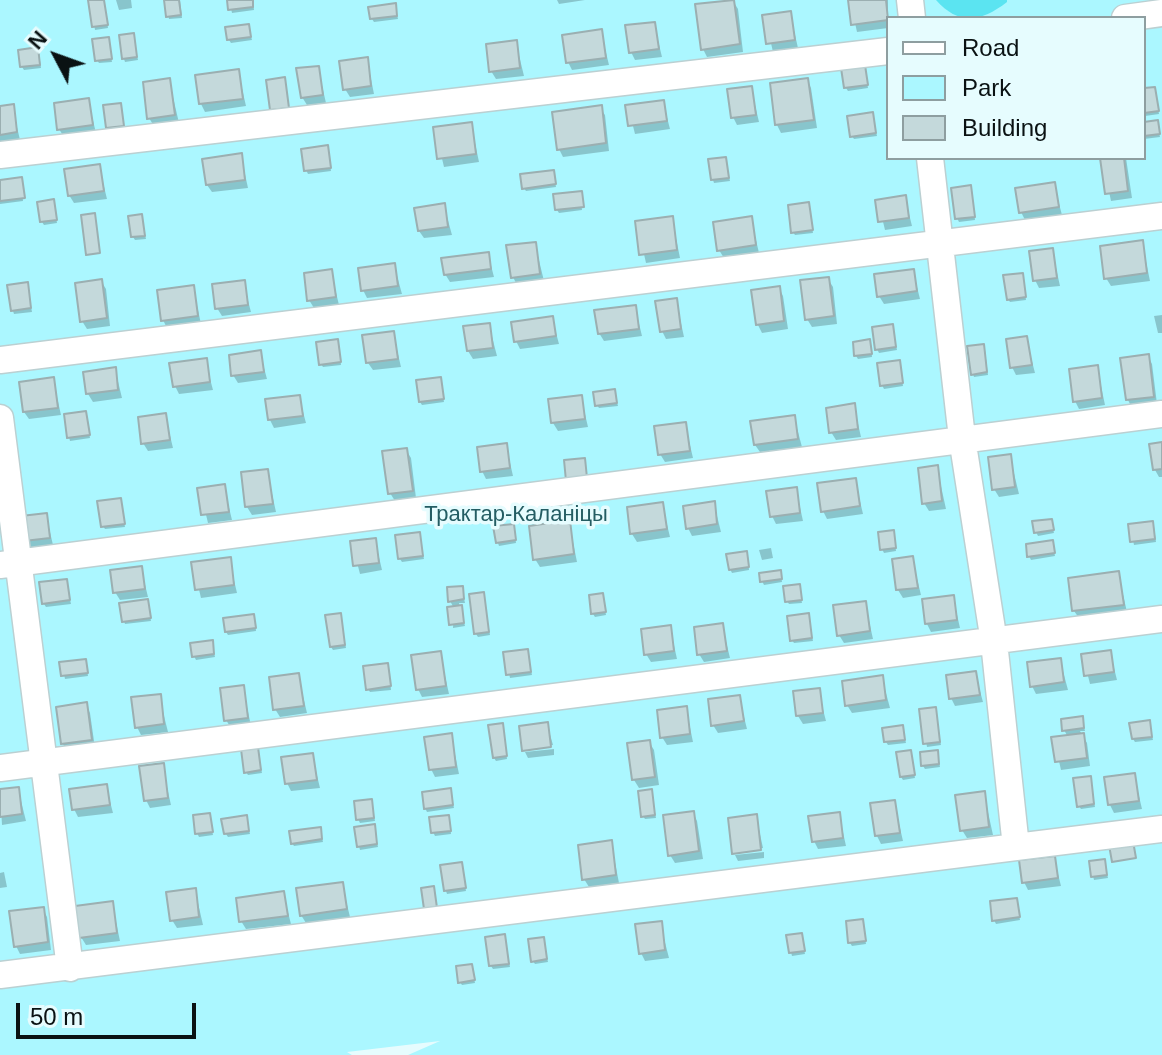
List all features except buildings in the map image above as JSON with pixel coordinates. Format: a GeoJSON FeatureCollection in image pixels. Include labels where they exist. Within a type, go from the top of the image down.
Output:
{"type":"FeatureCollection","features":[{"type":"Feature","properties":{"kind":"lane"},"geometry":{"type":"LineString","coordinates":[[1140,16],[1162,13]]}},
{"type":"Feature","properties":{"kind":"lane"},"geometry":{"type":"LineString","coordinates":[[0,155],[886,51]]}},
{"type":"Feature","properties":{"kind":"lane"},"geometry":{"type":"LineString","coordinates":[[930,160],[962,438],[994,642],[1016,847]]}},
{"type":"Feature","properties":{"kind":"lane"},"geometry":{"type":"LineString","coordinates":[[0,360],[1162,216]]}},
{"type":"Feature","properties":{"kind":"lane"},"geometry":{"type":"LineString","coordinates":[[9,564],[1162,414]]}},
{"type":"Feature","properties":{"kind":"lane"},"geometry":{"type":"LineString","coordinates":[[0,418],[9,564],[44,763],[70,968]]}},
{"type":"Feature","properties":{"kind":"lane"},"geometry":{"type":"LineString","coordinates":[[0,768],[1162,619]]}},
{"type":"Feature","properties":{"kind":"lane"},"geometry":{"type":"LineString","coordinates":[[0,975],[1162,829]]}},
{"type":"Feature","properties":{"kind":"green space","name":"Трактар-Каланіцы"},"geometry":{"type":"Polygon","coordinates":[[[0,0],[1162,0],[1162,1055],[408,1055],[440,1041],[347,1052],[352,1055],[0,1055],[0,0]]]}},
{"type":"Feature","properties":{"kind":"shaded area"},"geometry":{"type":"Polygon","coordinates":[[[936,0],[1007,0],[982,16],[959,16],[936,0]]]}}]}
